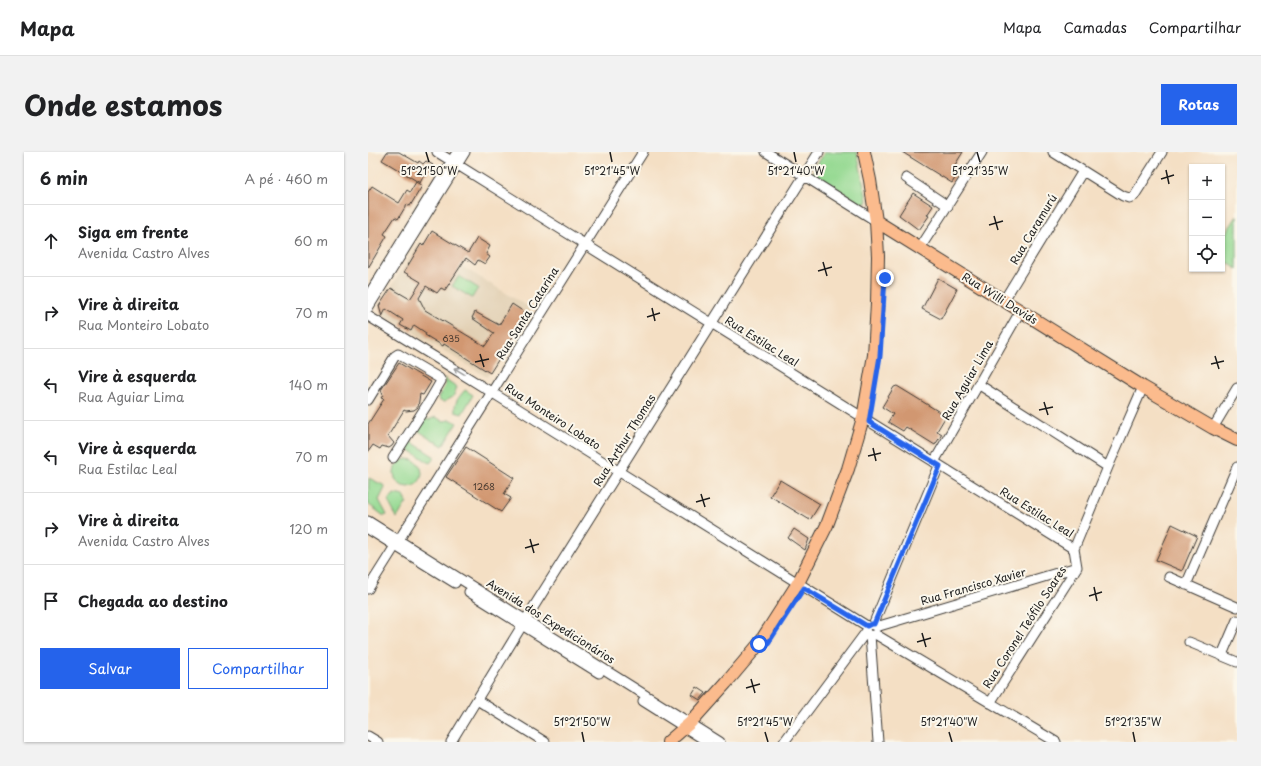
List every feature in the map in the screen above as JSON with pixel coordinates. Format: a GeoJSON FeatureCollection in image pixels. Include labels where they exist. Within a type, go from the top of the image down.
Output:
{"type":"FeatureCollection","features":[{"type":"Feature","properties":{"kind":"main road"},"geometry":{"type":"LineString","coordinates":[[680,742],[726,683],[762,646],[801,585],[830,527],[848,469],[866,420],[877,355],[880,224],[868,155]]}},
{"type":"Feature","properties":{"kind":"main road","name":"Rua Willi Davids"},"geometry":{"type":"LineString","coordinates":[[880,224],[1143,387],[1213,428],[1237,440]]}},
{"type":"Feature","properties":{"kind":"main road"},"geometry":{"type":"LineString","coordinates":[[668,742],[691,727]]}},
{"type":"Feature","properties":{"kind":"street","name":"Rua Estilac Leal"},"geometry":{"type":"LineString","coordinates":[[437,152],[1074,549]]}},
{"type":"Feature","properties":{"kind":"street"},"geometry":{"type":"LineString","coordinates":[[454,163],[457,152]]}},
{"type":"Feature","properties":{"kind":"street"},"geometry":{"type":"LineString","coordinates":[[368,296],[416,224],[454,163],[465,152]]}},
{"type":"Feature","properties":{"kind":"street","name":"Rua Santa Catarina"},"geometry":{"type":"LineString","coordinates":[[368,589],[643,152]]}},
{"type":"Feature","properties":{"kind":"street","name":"Rua Willi Davids"},"geometry":{"type":"LineString","coordinates":[[766,152],[880,224]]}},
{"type":"Feature","properties":{"kind":"street","name":"Rua Arthur Thomas"},"geometry":{"type":"LineString","coordinates":[[451,742],[524,622],[819,152]]}},
{"type":"Feature","properties":{"kind":"street"},"geometry":{"type":"LineString","coordinates":[[920,248],[982,152]]}},
{"type":"Feature","properties":{"kind":"street"},"geometry":{"type":"LineString","coordinates":[[1053,152],[1123,196],[1129,198],[1134,196],[1162,152]]}},
{"type":"Feature","properties":{"kind":"street","name":"Rua Caramurú"},"geometry":{"type":"LineString","coordinates":[[1004,300],[1083,171]]}},
{"type":"Feature","properties":{"kind":"street"},"geometry":{"type":"LineString","coordinates":[[906,178],[948,206]]}},
{"type":"Feature","properties":{"kind":"street"},"geometry":{"type":"LineString","coordinates":[[368,308],[416,224]]}},
{"type":"Feature","properties":{"kind":"street","name":"Rua Aguiar Lima"},"geometry":{"type":"LineString","coordinates":[[871,630],[937,464],[978,384],[1021,310]]}},
{"type":"Feature","properties":{"kind":"street","name":"Rua Monteiro Lobato"},"geometry":{"type":"LineString","coordinates":[[368,316],[492,391],[871,630],[1056,742]]}},
{"type":"Feature","properties":{"kind":"street"},"geometry":{"type":"LineString","coordinates":[[368,400],[392,360],[398,354],[439,378],[441,381],[393,458]]}},
{"type":"Feature","properties":{"kind":"street"},"geometry":{"type":"LineString","coordinates":[[978,384],[1108,467]]}},
{"type":"Feature","properties":{"kind":"street"},"geometry":{"type":"LineString","coordinates":[[1074,549],[1143,387]]}},
{"type":"Feature","properties":{"kind":"street"},"geometry":{"type":"LineString","coordinates":[[1213,428],[1237,388]]}},
{"type":"Feature","properties":{"kind":"street"},"geometry":{"type":"LineString","coordinates":[[1186,585],[1237,467]]}},
{"type":"Feature","properties":{"kind":"street","name":"Avenida dos Expedicionários"},"geometry":{"type":"LineString","coordinates":[[368,521],[397,543],[691,727],[720,742]]}},
{"type":"Feature","properties":{"kind":"street","name":"Avenida dos Expedicionários"},"geometry":{"type":"LineString","coordinates":[[368,529],[397,543]]}},
{"type":"Feature","properties":{"kind":"street","name":"Rua Coronel Teófilo Soares"},"geometry":{"type":"LineString","coordinates":[[990,702],[1077,568],[1074,549]]}},
{"type":"Feature","properties":{"kind":"street","name":"Rua Francisco Xavier"},"geometry":{"type":"LineString","coordinates":[[871,630],[1077,568]]}},
{"type":"Feature","properties":{"kind":"street"},"geometry":{"type":"LineString","coordinates":[[1169,577],[1237,607]]}},
{"type":"Feature","properties":{"kind":"street"},"geometry":{"type":"LineString","coordinates":[[1222,655],[1237,620]]}},
{"type":"Feature","properties":{"kind":"street"},"geometry":{"type":"LineString","coordinates":[[784,742],[871,630]]}},
{"type":"Feature","properties":{"kind":"street"},"geometry":{"type":"LineString","coordinates":[[871,630],[878,742]]}},
{"type":"Feature","properties":{"kind":"street"},"geometry":{"type":"LineString","coordinates":[[1189,642],[1237,662]]}},
{"type":"Feature","properties":{"kind":"street"},"geometry":{"type":"LineString","coordinates":[[477,700],[545,742]]}},
{"type":"Feature","properties":{"kind":"street","name":"Avenida dos Expedicionários"},"geometry":{"type":"LineString","coordinates":[[691,727],[708,742]]}},
{"type":"Feature","properties":{"kind":"street"},"geometry":{"type":"LineString","coordinates":[[368,736],[378,742]]}},
{"type":"Feature","properties":{"kind":"shaded area"},"geometry":{"type":"Polygon","coordinates":[[[420,241],[532,309],[487,377],[380,312],[379,306],[420,241]]]}},
{"type":"Feature","properties":{"kind":"green space"},"geometry":{"type":"Polygon","coordinates":[[[825,152],[857,152],[867,200],[866,203],[862,204],[814,174],[814,169],[825,152]]]}},
{"type":"Feature","properties":{"kind":"green space"},"geometry":{"type":"Polygon","coordinates":[[[1237,216],[1237,269],[1225,261],[1225,234],[1237,216]]]}},
{"type":"Feature","properties":{"kind":"green space"},"geometry":{"type":"Polygon","coordinates":[[[459,276],[478,288],[472,298],[452,286],[459,276]]]}},
{"type":"Feature","properties":{"kind":"green space"},"geometry":{"type":"Polygon","coordinates":[[[444,378],[457,387],[453,397],[444,402],[440,401],[438,398],[445,385],[444,378]]]}},
{"type":"Feature","properties":{"kind":"green space"},"geometry":{"type":"Polygon","coordinates":[[[465,390],[473,395],[462,414],[455,412],[455,405],[465,390]]]}},
{"type":"Feature","properties":{"kind":"green space"},"geometry":{"type":"Polygon","coordinates":[[[436,417],[442,421],[451,420],[457,423],[443,446],[417,430],[425,418],[428,420],[436,417]]]}},
{"type":"Feature","properties":{"kind":"green space"},"geometry":{"type":"Polygon","coordinates":[[[410,441],[435,457],[430,463],[406,448],[410,441]]]}},
{"type":"Feature","properties":{"kind":"green space"},"geometry":{"type":"Polygon","coordinates":[[[408,459],[418,463],[422,473],[418,483],[408,487],[398,483],[394,473],[398,463],[408,459]]]}},
{"type":"Feature","properties":{"kind":"green space"},"geometry":{"type":"Polygon","coordinates":[[[369,478],[385,486],[379,500],[387,515],[384,516],[368,504],[369,478]]]}},
{"type":"Feature","properties":{"kind":"green space"},"geometry":{"type":"Polygon","coordinates":[[[394,494],[404,496],[407,502],[397,518],[388,501],[394,494]]]}},
{"type":"Feature","properties":{"kind":"building"},"geometry":{"type":"Polygon","coordinates":[[[387,152],[399,152],[418,163],[419,161],[423,164],[426,161],[433,165],[427,174],[425,173],[420,183],[382,160],[387,152]]]}},
{"type":"Feature","properties":{"kind":"building"},"geometry":{"type":"Polygon","coordinates":[[[902,152],[963,152],[953,168],[959,172],[952,183],[902,152]]]}},
{"type":"Feature","properties":{"kind":"building"},"geometry":{"type":"Polygon","coordinates":[[[416,182],[422,186],[410,206],[407,204],[398,219],[395,217],[384,234],[387,236],[368,268],[368,192],[372,186],[399,203],[407,190],[410,192],[416,182]]]}},
{"type":"Feature","properties":{"kind":"building"},"geometry":{"type":"Polygon","coordinates":[[[913,193],[933,206],[927,215],[929,216],[919,230],[899,215],[913,193]]]}},
{"type":"Feature","properties":{"kind":"building"},"geometry":{"type":"Polygon","coordinates":[[[432,231],[468,253],[477,238],[490,246],[486,254],[490,257],[485,264],[478,260],[475,265],[466,258],[445,290],[441,288],[437,293],[426,286],[419,298],[425,310],[485,346],[494,333],[472,318],[475,312],[499,325],[512,304],[527,314],[490,373],[444,344],[443,346],[425,335],[426,333],[414,325],[411,331],[400,325],[403,320],[386,309],[382,317],[379,306],[391,288],[410,299],[421,282],[404,272],[421,244],[423,246],[432,231]]]}},
{"type":"Feature","properties":{"kind":"building"},"geometry":{"type":"Polygon","coordinates":[[[938,278],[957,289],[941,319],[922,309],[938,278]]]}},
{"type":"Feature","properties":{"kind":"building"},"geometry":{"type":"Polygon","coordinates":[[[399,363],[431,382],[423,395],[420,394],[418,407],[414,410],[404,410],[388,436],[394,443],[392,446],[389,448],[382,446],[380,449],[373,445],[368,452],[368,424],[384,399],[381,398],[383,395],[381,390],[399,363]]]}},
{"type":"Feature","properties":{"kind":"building"},"geometry":{"type":"Polygon","coordinates":[[[897,386],[946,416],[937,431],[942,434],[935,445],[906,427],[903,431],[888,422],[893,414],[882,407],[894,387],[897,386]]]}},
{"type":"Feature","properties":{"kind":"building"},"geometry":{"type":"Polygon","coordinates":[[[466,447],[514,478],[504,494],[511,498],[501,512],[446,477],[466,447]]]}},
{"type":"Feature","properties":{"kind":"building"},"geometry":{"type":"Polygon","coordinates":[[[780,480],[820,504],[810,520],[770,496],[780,480]]]}},
{"type":"Feature","properties":{"kind":"building"},"geometry":{"type":"Polygon","coordinates":[[[1172,524],[1197,536],[1182,571],[1156,560],[1172,524]]]}},
{"type":"Feature","properties":{"kind":"building"},"geometry":{"type":"Polygon","coordinates":[[[794,529],[809,539],[805,550],[788,538],[794,529]]]}},
{"type":"Feature","properties":{"kind":"building"},"geometry":{"type":"Polygon","coordinates":[[[697,687],[706,693],[700,700],[692,695],[697,687]]]}},
{"type":"Feature","properties":{"kind":"route"},"geometry":{"type":"LineString","coordinates":[[759,644],[765,648],[804,588],[867,626],[874,624],[940,466],[869,422],[880,356],[885,278]]}}]}
